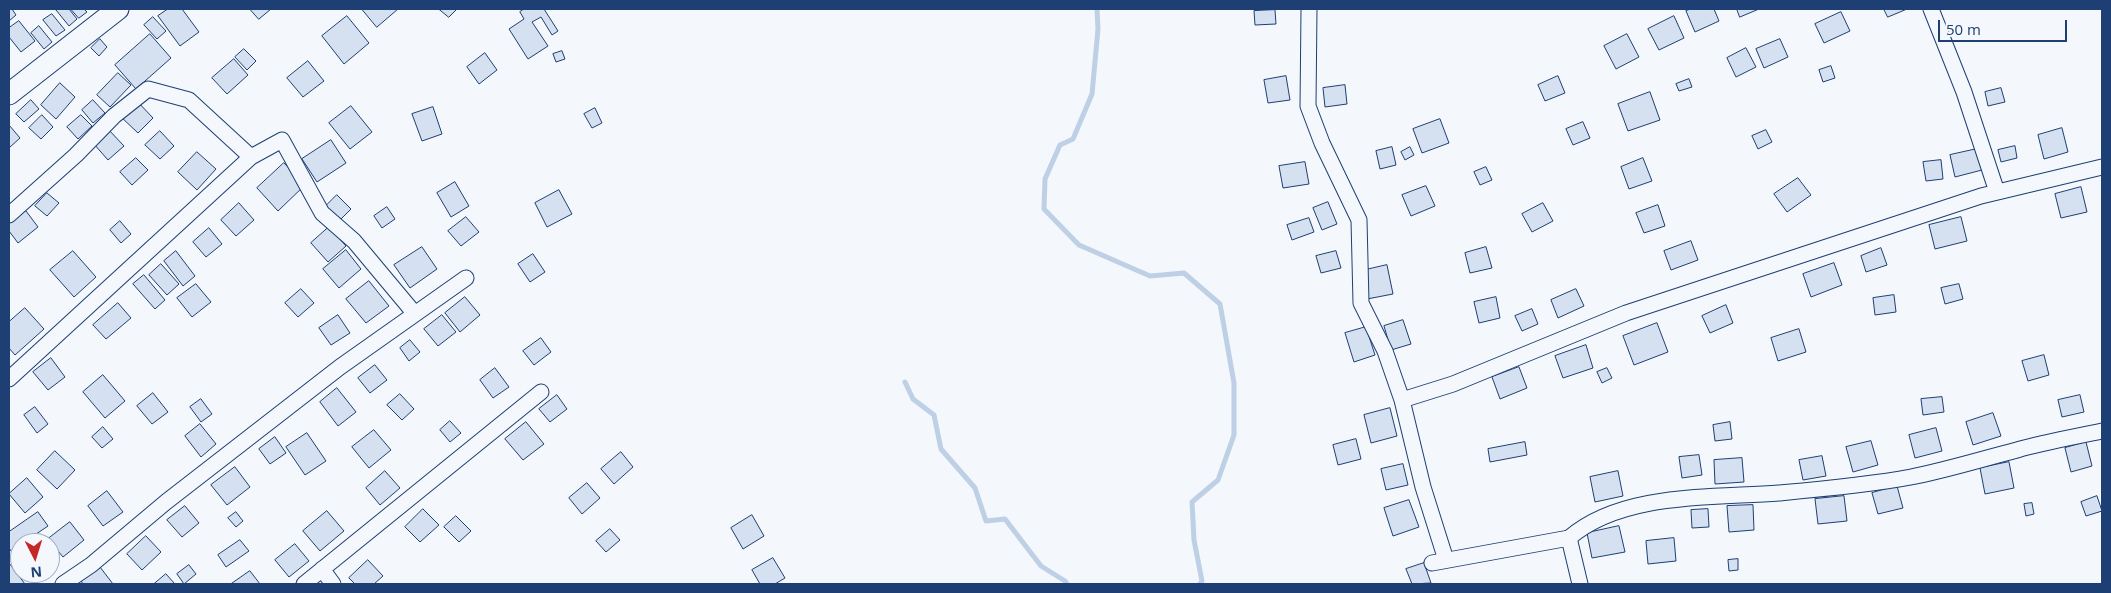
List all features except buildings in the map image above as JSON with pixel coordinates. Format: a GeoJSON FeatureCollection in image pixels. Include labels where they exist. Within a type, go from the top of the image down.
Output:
{"type":"FeatureCollection","features":[{"type":"Feature","properties":{"kind":"street"},"geometry":{"type":"LineString","coordinates":[[9,94],[118,9]]}},
{"type":"Feature","properties":{"kind":"street"},"geometry":{"type":"LineString","coordinates":[[1309,9],[1308,106],[1322,143],[1359,220],[1361,303],[1384,351],[1402,400],[1439,562],[1569,538],[1580,529],[1612,512],[1666,501],[1719,494],[1778,493],[1911,477],[1970,464],[2020,449],[2102,431]]}},
{"type":"Feature","properties":{"kind":"street"},"geometry":{"type":"LineString","coordinates":[[1931,9],[1964,92],[1997,192]]}},
{"type":"Feature","properties":{"kind":"street"},"geometry":{"type":"LineString","coordinates":[[9,215],[76,155],[114,116],[148,89],[189,100],[251,157]]}},
{"type":"Feature","properties":{"kind":"street"},"geometry":{"type":"LineString","coordinates":[[9,379],[251,157],[282,140],[322,213],[354,241],[415,314]]}},
{"type":"Feature","properties":{"kind":"street"},"geometry":{"type":"LineString","coordinates":[[1402,400],[1453,384],[1626,313],[1997,192],[2102,167]]}},
{"type":"Feature","properties":{"kind":"street"},"geometry":{"type":"LineString","coordinates":[[63,584],[90,565],[166,502],[340,367],[466,278]]}},
{"type":"Feature","properties":{"kind":"street"},"geometry":{"type":"LineString","coordinates":[[304,584],[541,392]]}},
{"type":"Feature","properties":{"kind":"street"},"geometry":{"type":"LineString","coordinates":[[1569,538],[1580,584]]}},
{"type":"Feature","properties":{"kind":"street"},"geometry":{"type":"LineString","coordinates":[[322,570],[332,584]]}},
{"type":"Feature","properties":{"kind":"waterway"},"geometry":{"type":"LineString","coordinates":[[1097,9],[1098,29],[1092,94],[1073,139],[1060,145],[1045,179],[1044,209],[1079,245],[1150,276],[1184,273],[1220,304],[1234,383],[1234,435],[1218,480],[1192,502],[1194,540],[1202,581],[1200,584]]}},
{"type":"Feature","properties":{"kind":"waterway"},"geometry":{"type":"LineString","coordinates":[[905,382],[913,399],[934,415],[941,449],[975,488],[986,521],[1005,519],[1041,566],[1067,584]]}}]}
